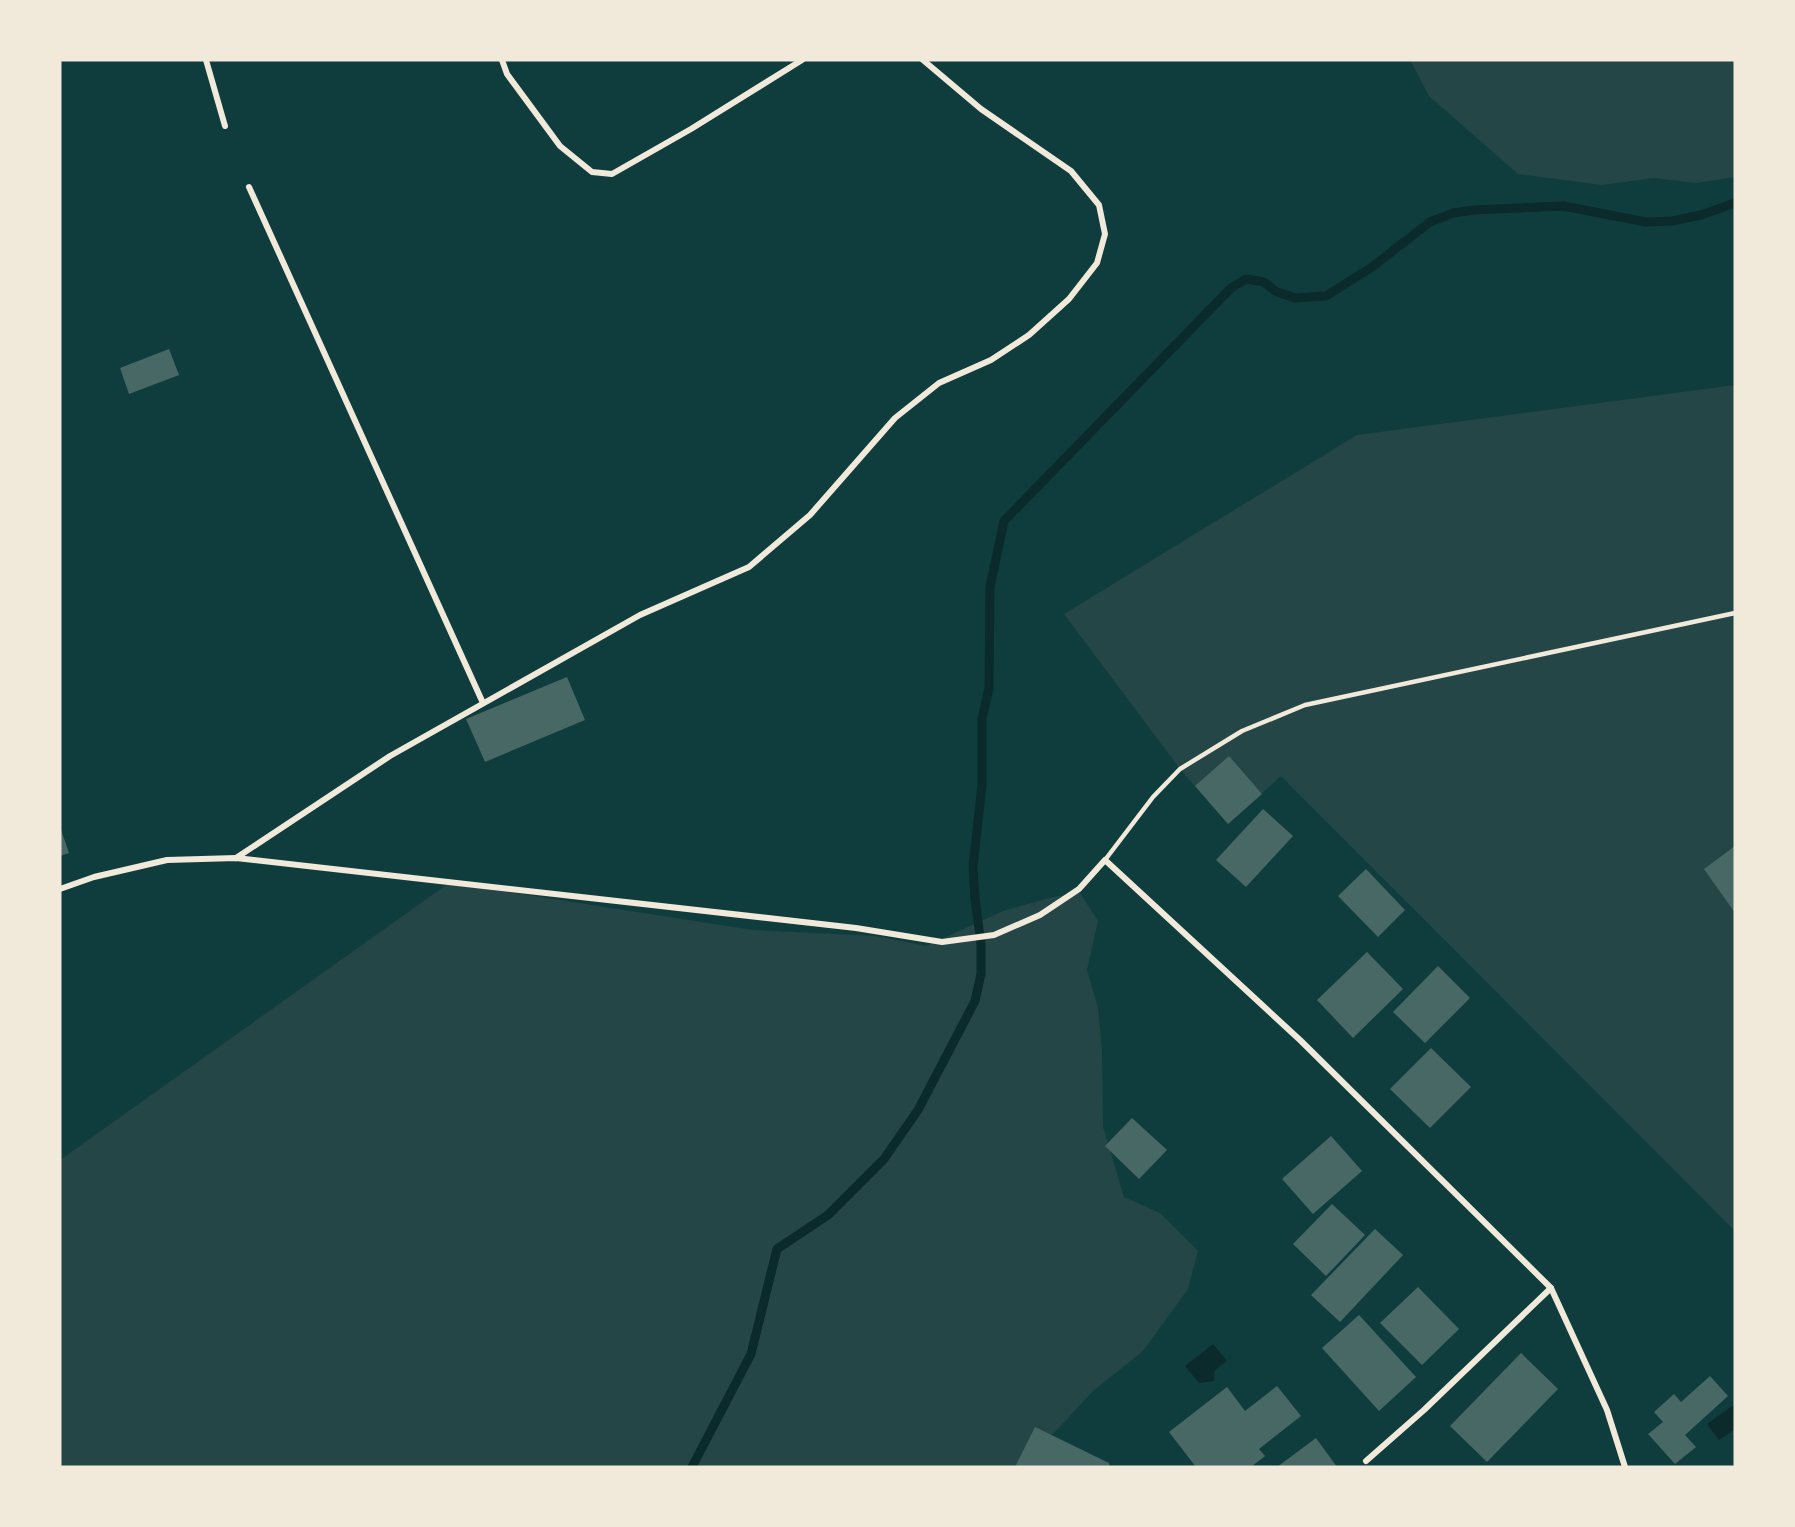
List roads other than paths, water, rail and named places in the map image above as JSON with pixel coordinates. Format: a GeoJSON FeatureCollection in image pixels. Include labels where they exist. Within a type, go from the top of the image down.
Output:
{"type":"FeatureCollection","features":[{"type":"Feature","properties":{"kind":"street"},"geometry":{"type":"LineString","coordinates":[[207,60],[225,126]]}},
{"type":"Feature","properties":{"kind":"street"},"geometry":{"type":"LineString","coordinates":[[502,60],[507,74],[560,146],[592,172],[612,174],[691,129],[802,60]]}},
{"type":"Feature","properties":{"kind":"street"},"geometry":{"type":"LineString","coordinates":[[236,858],[390,756],[640,615],[749,567],[810,514],[895,418],[939,383],[991,360],[1029,335],[1069,299],[1097,263],[1105,234],[1099,205],[1071,171],[981,109],[923,60]]}},
{"type":"Feature","properties":{"kind":"street"},"geometry":{"type":"LineString","coordinates":[[249,187],[483,704]]}},
{"type":"Feature","properties":{"kind":"street"},"geometry":{"type":"LineString","coordinates":[[60,889],[94,877],[167,860],[236,858],[856,928],[942,942],[994,935],[1040,915],[1079,889],[1105,860],[1300,1040],[1551,1288],[1607,1410],[1625,1467]]}},
{"type":"Feature","properties":{"kind":"street"},"geometry":{"type":"LineString","coordinates":[[1366,1461],[1424,1410],[1551,1288]]}},
{"type":"Feature","properties":{"kind":"lane"},"geometry":{"type":"LineString","coordinates":[[1105,860],[1153,797],[1180,769],[1242,731],[1305,705],[1735,613]]}},
{"type":"Feature","properties":{"kind":"waterway"},"geometry":{"type":"LineString","coordinates":[[692,1467],[751,1354],[777,1249],[828,1215],[884,1159],[918,1110],[975,1001],[981,974],[981,944],[973,866],[982,785],[982,718],[989,689],[990,587],[1004,521],[1231,288],[1246,279],[1264,282],[1275,291],[1295,298],[1326,296],[1372,267],[1430,222],[1453,213],[1563,206],[1646,222],[1672,221],[1701,215],[1735,203]]}}]}
